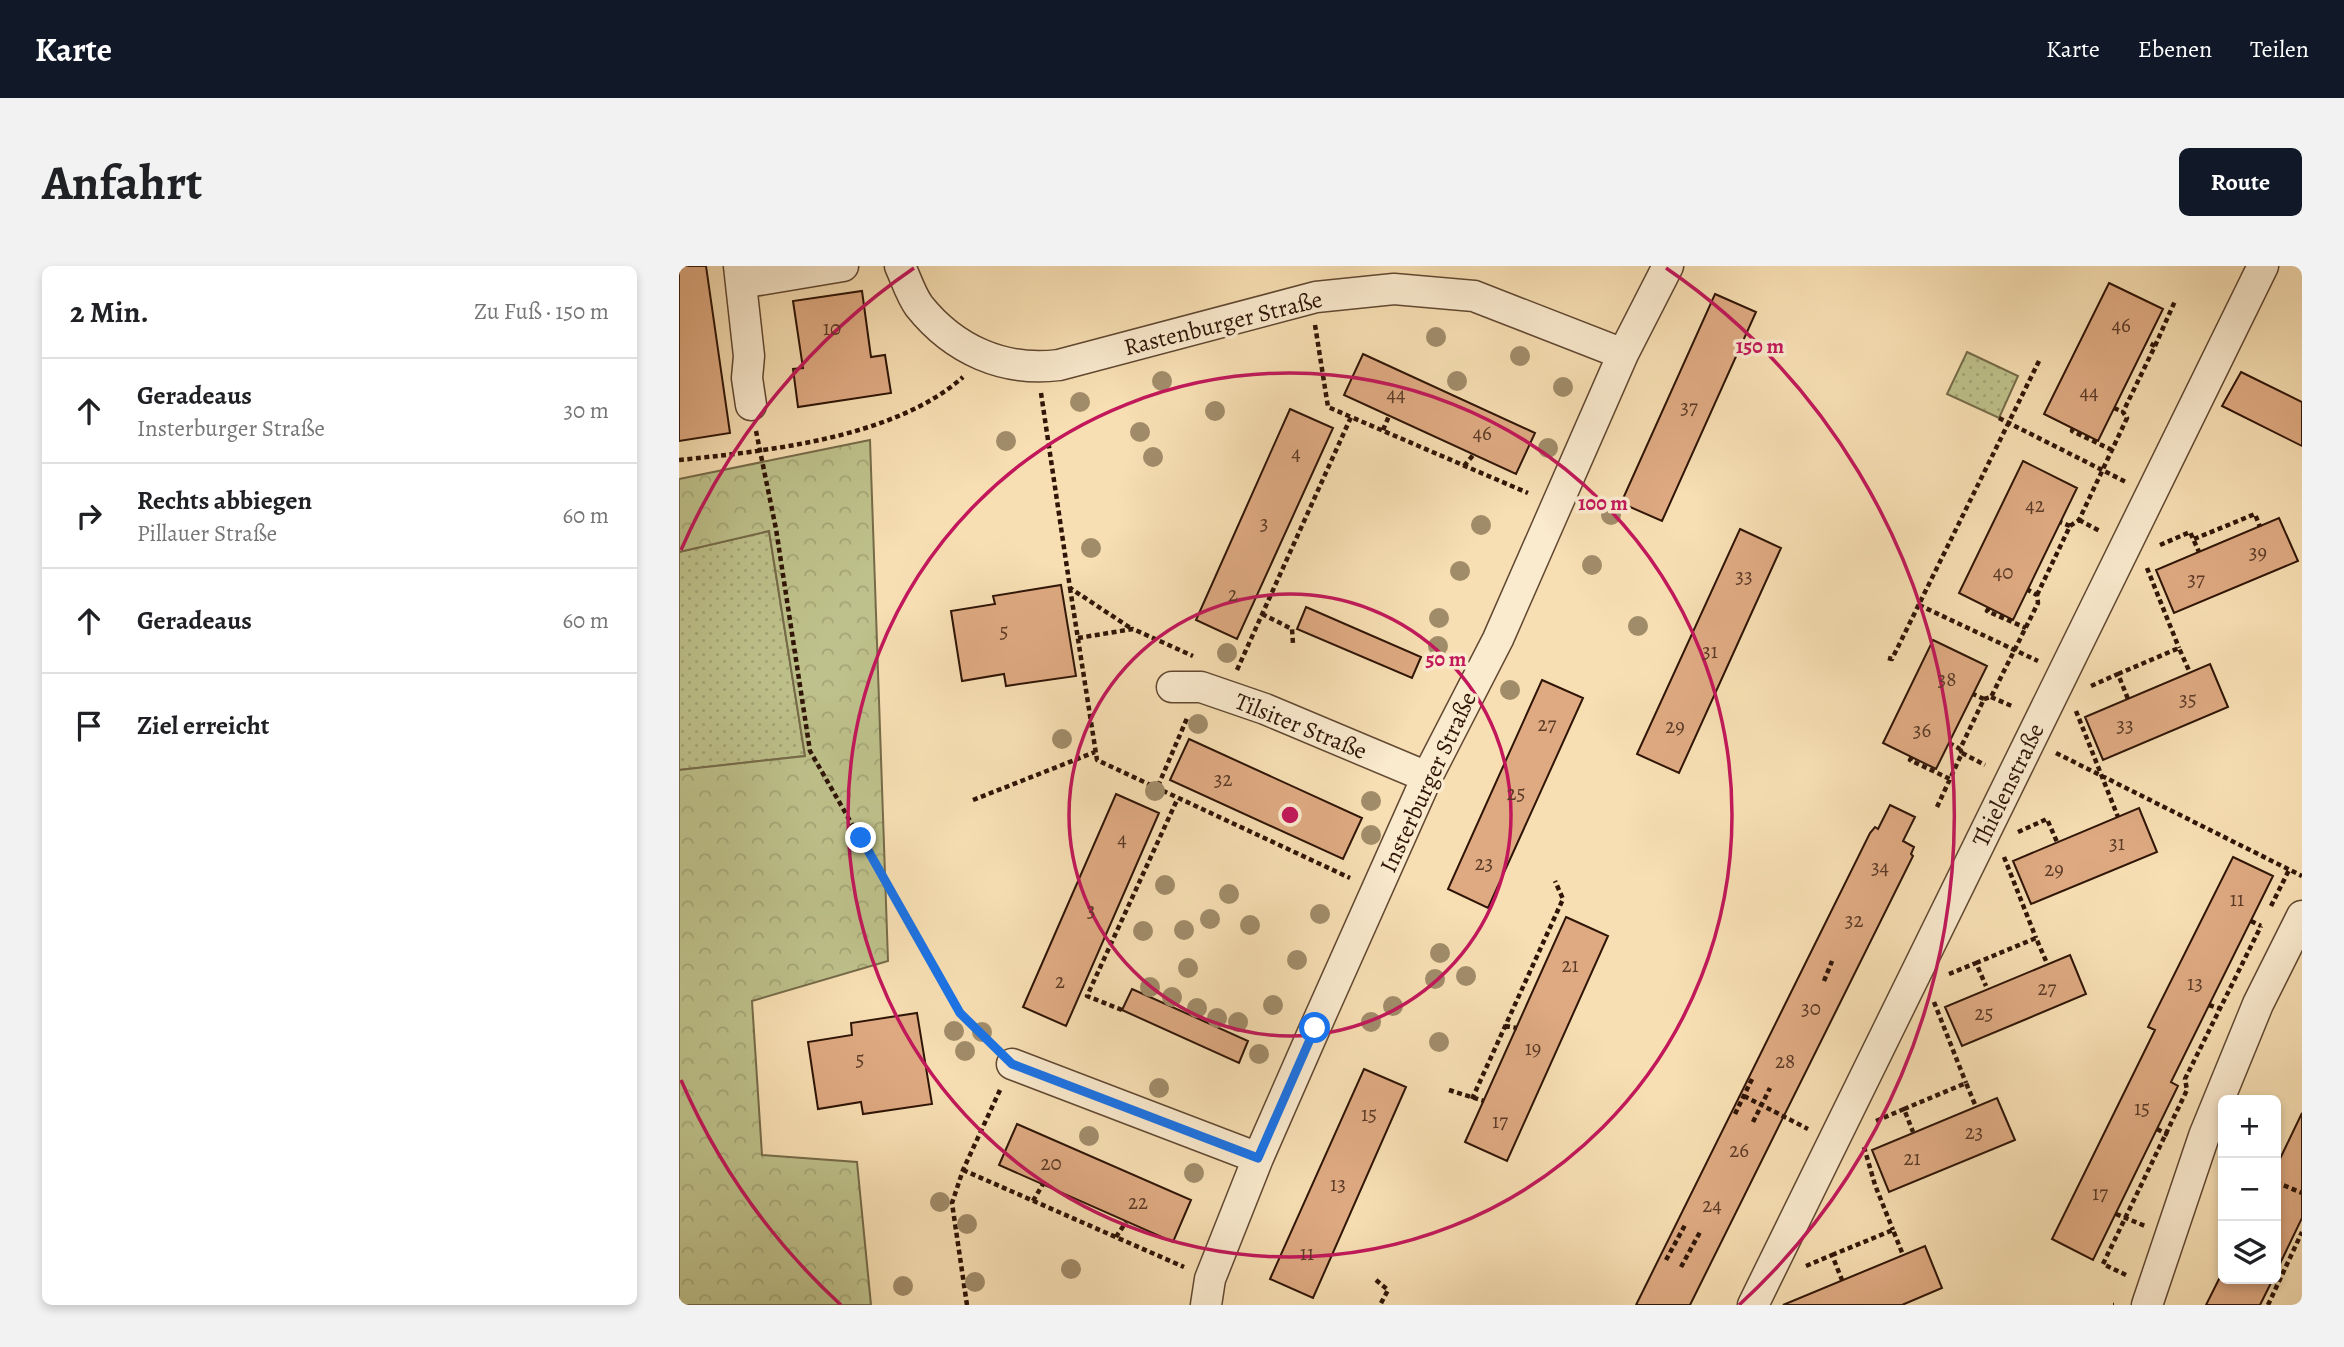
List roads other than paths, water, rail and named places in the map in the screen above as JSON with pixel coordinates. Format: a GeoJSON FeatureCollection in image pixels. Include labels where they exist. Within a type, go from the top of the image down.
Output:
{"type":"FeatureCollection","features":[{"type":"Feature","properties":{"kind":"street"},"geometry":{"type":"LineString","coordinates":[[751,405],[747,378],[749,356],[740,274],[843,266]]}},
{"type":"Feature","properties":{"kind":"street","name":"Rastenburger Straße"},"geometry":{"type":"LineString","coordinates":[[900,266],[918,304],[949,336],[984,358],[1011,365],[1038,368],[1170,337],[1316,297],[1394,289],[1474,296],[1623,354]]}},
{"type":"Feature","properties":{"kind":"street","name":"Insterburger Straße"},"geometry":{"type":"LineString","coordinates":[[1208,1292],[1258,1158],[1427,777],[1498,639],[1623,354],[1668,266]]}},
{"type":"Feature","properties":{"kind":"street","name":"Thielenstraße"},"geometry":{"type":"LineString","coordinates":[[1753,1305],[2263,266]]}},
{"type":"Feature","properties":{"kind":"street","name":"Tilsiter Straße"},"geometry":{"type":"LineString","coordinates":[[1172,687],[1201,687],[1265,709],[1427,777]]}},
{"type":"Feature","properties":{"kind":"street"},"geometry":{"type":"LineString","coordinates":[[2147,1305],[2204,1136],[2258,1004],[2302,916]]}},
{"type":"Feature","properties":{"kind":"street"},"geometry":{"type":"LineString","coordinates":[[1012,1064],[1258,1158]]}}]}
